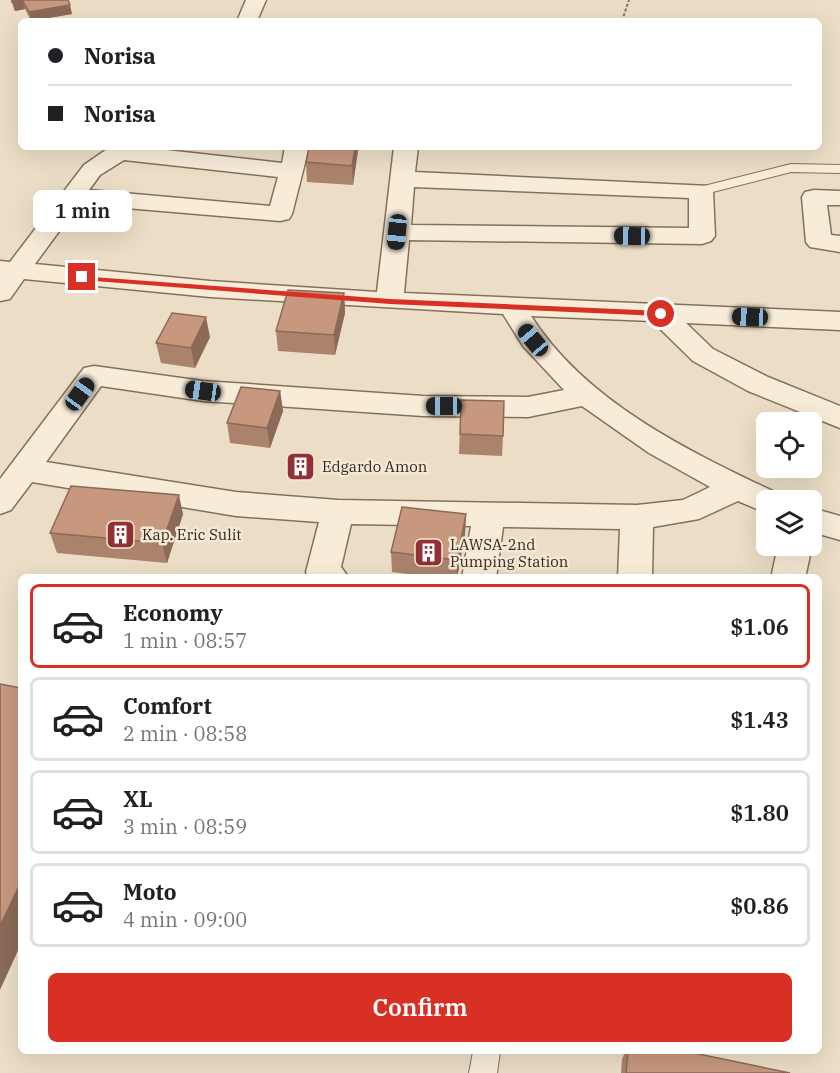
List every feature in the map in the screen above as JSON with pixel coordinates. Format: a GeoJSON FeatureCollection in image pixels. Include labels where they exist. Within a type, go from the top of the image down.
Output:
{"type":"FeatureCollection","features":[{"type":"Feature","properties":{"kind":"street"},"geometry":{"type":"LineString","coordinates":[[248,18],[256,0]]}},
{"type":"Feature","properties":{"kind":"street"},"geometry":{"type":"LineString","coordinates":[[0,293],[9,270],[73,196],[92,170],[123,150],[292,171]]}},
{"type":"Feature","properties":{"kind":"street"},"geometry":{"type":"LineString","coordinates":[[73,196],[280,214],[296,150]]}},
{"type":"Feature","properties":{"kind":"street"},"geometry":{"type":"LineString","coordinates":[[390,302],[406,150]]}},
{"type":"Feature","properties":{"kind":"street"},"geometry":{"type":"LineString","coordinates":[[397,232],[702,236],[701,191],[403,179]]}},
{"type":"Feature","properties":{"kind":"street"},"geometry":{"type":"LineString","coordinates":[[840,198],[814,197],[819,243],[840,244]]}},
{"type":"Feature","properties":{"kind":"street"},"geometry":{"type":"LineString","coordinates":[[9,270],[390,302],[840,321]]}},
{"type":"Feature","properties":{"kind":"street"},"geometry":{"type":"LineString","coordinates":[[513,308],[523,329],[562,374],[588,395],[661,445],[756,496]]}},
{"type":"Feature","properties":{"kind":"street"},"geometry":{"type":"LineString","coordinates":[[661,314],[703,354],[758,384],[840,418]]}},
{"type":"Feature","properties":{"kind":"street"},"geometry":{"type":"LineString","coordinates":[[0,502],[94,375],[203,391],[423,406],[528,406],[588,395]]}},
{"type":"Feature","properties":{"kind":"street"},"geometry":{"type":"LineString","coordinates":[[24,470],[236,504],[338,512],[637,516],[688,511],[738,488]]}},
{"type":"Feature","properties":{"kind":"street"},"geometry":{"type":"LineString","coordinates":[[326,574],[323,572],[338,512]]}},
{"type":"Feature","properties":{"kind":"street"},"geometry":{"type":"LineString","coordinates":[[480,574],[488,514]]}},
{"type":"Feature","properties":{"kind":"street"},"geometry":{"type":"LineString","coordinates":[[636,574],[637,516]]}},
{"type":"Feature","properties":{"kind":"street"},"geometry":{"type":"LineString","coordinates":[[822,523],[840,528]]}},
{"type":"Feature","properties":{"kind":"street"},"geometry":{"type":"LineString","coordinates":[[789,574],[793,556]]}},
{"type":"Feature","properties":{"kind":"lane"},"geometry":{"type":"LineString","coordinates":[[701,191],[790,168],[840,169]]}},
{"type":"Feature","properties":{"kind":"lane"},"geometry":{"type":"LineString","coordinates":[[483,1073],[487,1054]]}},
{"type":"Feature","properties":{"kind":"path"},"geometry":{"type":"LineString","coordinates":[[623,18],[629,0]]}},
{"type":"Feature","properties":{"kind":"building"},"geometry":{"type":"Polygon","coordinates":[[[22,0],[68,0],[70,5],[29,12],[22,0]]]}},
{"type":"Feature","properties":{"kind":"building"},"geometry":{"type":"Polygon","coordinates":[[[308,150],[355,150],[352,166],[306,162],[308,150]]]}},
{"type":"Feature","properties":{"kind":"building"},"geometry":{"type":"Polygon","coordinates":[[[288,290],[344,293],[334,335],[276,331],[288,290]]]}},
{"type":"Feature","properties":{"kind":"building"},"geometry":{"type":"Polygon","coordinates":[[[172,313],[206,317],[191,348],[156,343],[172,313]]]}},
{"type":"Feature","properties":{"kind":"building"},"geometry":{"type":"Polygon","coordinates":[[[241,387],[280,391],[267,428],[227,423],[241,387]]]}},
{"type":"Feature","properties":{"kind":"building"},"geometry":{"type":"Polygon","coordinates":[[[461,400],[504,401],[503,436],[460,434],[461,400]]]}},
{"type":"Feature","properties":{"kind":"building"},"geometry":{"type":"Polygon","coordinates":[[[71,486],[179,495],[162,543],[50,533],[71,486]]]}},
{"type":"Feature","properties":{"kind":"building"},"geometry":{"type":"Polygon","coordinates":[[[402,507],[466,514],[457,560],[391,552],[402,507]]]}},
{"type":"Feature","properties":{"kind":"building"},"geometry":{"type":"Polygon","coordinates":[[[0,684],[18,687],[18,888],[0,926],[0,684]]]}},
{"type":"Feature","properties":{"kind":"building"},"geometry":{"type":"Polygon","coordinates":[[[628,1054],[699,1054],[790,1073],[626,1073],[628,1054]]]}},
{"type":"Feature","properties":{"kind":"place","name":"Edgardo Amon"},"geometry":{"type":"Point","coordinates":[301,466]}},
{"type":"Feature","properties":{"kind":"place","name":"Kap. Eric Sulit"},"geometry":{"type":"Point","coordinates":[121,534]}},
{"type":"Feature","properties":{"kind":"place","name":"LAWSA-2nd Pumping Station"},"geometry":{"type":"Point","coordinates":[429,553]}},
{"type":"Feature","properties":{"kind":"route"},"geometry":{"type":"LineString","coordinates":[[82,277],[390,302],[661,314]]}}]}
